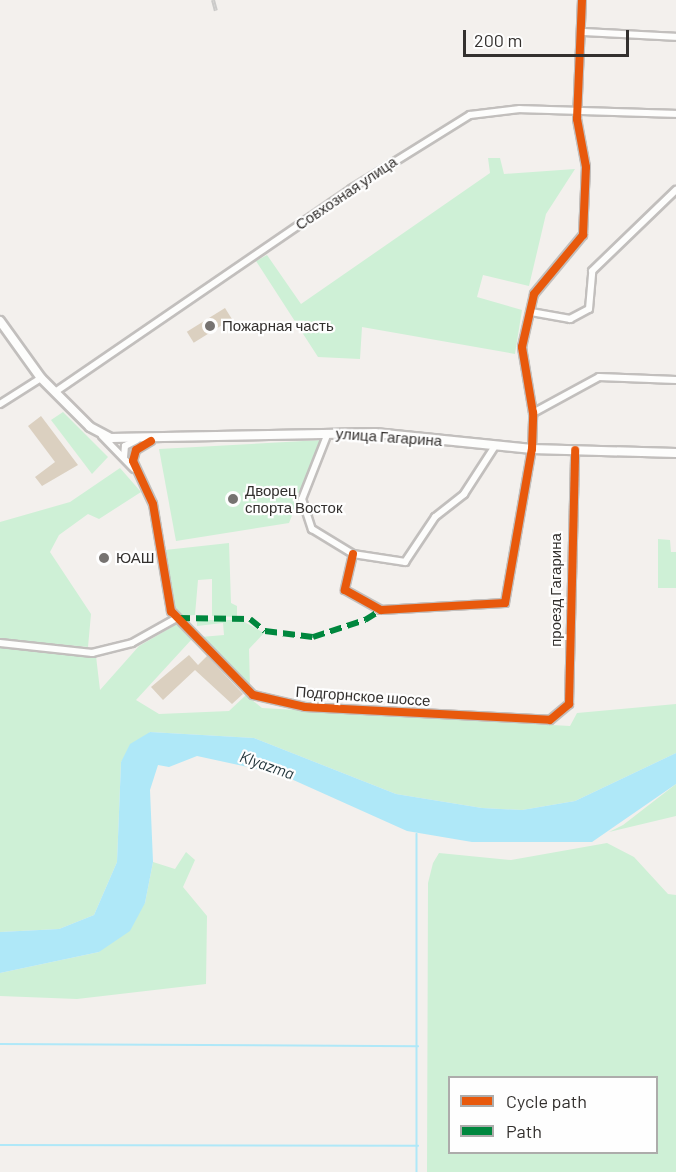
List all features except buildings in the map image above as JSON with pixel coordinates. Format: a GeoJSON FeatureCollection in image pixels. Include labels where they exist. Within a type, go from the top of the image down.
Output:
{"type":"FeatureCollection","features":[{"type":"Feature","properties":{"kind":"main road"},"geometry":{"type":"LineString","coordinates":[[0,321],[41,378],[102,436]]}},
{"type":"Feature","properties":{"kind":"main road","name":"улица Гагарина"},"geometry":{"type":"LineString","coordinates":[[102,436],[151,441],[328,433],[532,449],[676,453]]}},
{"type":"Feature","properties":{"kind":"street"},"geometry":{"type":"LineString","coordinates":[[353,554],[345,590],[381,610],[505,603],[532,449],[533,413],[521,358],[534,294],[583,235],[585,167],[578,119],[582,109],[582,0]]}},
{"type":"Feature","properties":{"kind":"street"},"geometry":{"type":"LineString","coordinates":[[582,32],[676,37]]}},
{"type":"Feature","properties":{"kind":"street","name":"Совхозная улица"},"geometry":{"type":"LineString","coordinates":[[55,392],[462,118],[491,110],[582,109],[676,114]]}},
{"type":"Feature","properties":{"kind":"street"},"geometry":{"type":"LineString","coordinates":[[531,312],[570,319],[589,309],[592,271],[676,189]]}},
{"type":"Feature","properties":{"kind":"street"},"geometry":{"type":"LineString","coordinates":[[533,413],[599,376],[676,380]]}},
{"type":"Feature","properties":{"kind":"street"},"geometry":{"type":"LineString","coordinates":[[0,404],[41,378]]}},
{"type":"Feature","properties":{"kind":"street"},"geometry":{"type":"LineString","coordinates":[[328,433],[306,480],[302,510],[316,532],[353,554],[405,562],[435,517],[464,494],[495,446]]}},
{"type":"Feature","properties":{"kind":"street"},"geometry":{"type":"LineString","coordinates":[[102,436],[141,476]]}},
{"type":"Feature","properties":{"kind":"street"},"geometry":{"type":"LineString","coordinates":[[124,457],[125,446],[137,440]]}},
{"type":"Feature","properties":{"kind":"street"},"geometry":{"type":"LineString","coordinates":[[141,476],[133,455],[151,441]]}},
{"type":"Feature","properties":{"kind":"street","name":"проезд Гагарина"},"geometry":{"type":"LineString","coordinates":[[550,720],[569,704],[575,450]]}},
{"type":"Feature","properties":{"kind":"street","name":"Подгорнское шоссе"},"geometry":{"type":"LineString","coordinates":[[141,476],[153,504],[166,599],[177,618],[266,702],[550,720]]}},
{"type":"Feature","properties":{"kind":"street"},"geometry":{"type":"LineString","coordinates":[[0,643],[92,652],[132,643],[177,618]]}},
{"type":"Feature","properties":{"kind":"green space"},"geometry":{"type":"Polygon","coordinates":[[[488,158],[500,158],[504,174],[575,169],[546,214],[529,286],[483,275],[477,297],[522,310],[515,354],[362,327],[360,359],[318,357],[256,261],[267,255],[301,304],[490,173],[488,158]]]}},
{"type":"Feature","properties":{"kind":"green space"},"geometry":{"type":"Polygon","coordinates":[[[63,412],[108,457],[92,474],[51,420],[63,412]]]}},
{"type":"Feature","properties":{"kind":"green space","name":"Дворец спорта Восток"},"geometry":{"type":"Polygon","coordinates":[[[322,440],[289,523],[176,541],[159,449],[322,440]]]}},
{"type":"Feature","properties":{"kind":"green space"},"geometry":{"type":"Polygon","coordinates":[[[120,468],[141,492],[99,519],[88,514],[59,535],[50,552],[91,614],[88,647],[0,639],[0,522],[70,502],[120,468]]]}},
{"type":"Feature","properties":{"kind":"green space"},"geometry":{"type":"Polygon","coordinates":[[[658,539],[670,540],[671,552],[676,552],[676,588],[658,588],[658,539]]]}},
{"type":"Feature","properties":{"kind":"green space"},"geometry":{"type":"Polygon","coordinates":[[[229,543],[231,603],[237,606],[237,617],[212,616],[212,579],[198,580],[195,615],[183,616],[175,607],[165,550],[229,543]]]}},
{"type":"Feature","properties":{"kind":"green space"},"geometry":{"type":"Polygon","coordinates":[[[197,620],[241,620],[264,633],[249,649],[250,688],[201,637],[224,635],[223,623],[197,626],[197,620]]]}},
{"type":"Feature","properties":{"kind":"green space"},"geometry":{"type":"Polygon","coordinates":[[[177,624],[192,639],[136,700],[159,714],[229,711],[246,695],[262,708],[570,726],[577,713],[676,704],[676,753],[575,801],[522,810],[482,808],[396,794],[254,738],[150,732],[121,762],[117,862],[94,915],[59,929],[0,932],[0,645],[96,656],[100,690],[139,646],[177,624]]]}},
{"type":"Feature","properties":{"kind":"green space"},"geometry":{"type":"Polygon","coordinates":[[[676,784],[676,816],[609,832],[623,825],[676,784]]]}},
{"type":"Feature","properties":{"kind":"green space"},"geometry":{"type":"Polygon","coordinates":[[[607,843],[634,857],[668,894],[676,895],[676,1172],[427,1172],[428,883],[433,863],[439,853],[511,860],[607,843]]]}},
{"type":"Feature","properties":{"kind":"green space"},"geometry":{"type":"Polygon","coordinates":[[[186,852],[195,860],[183,887],[207,916],[206,984],[77,999],[0,996],[0,973],[99,952],[145,903],[153,862],[175,869],[186,852]]]}},
{"type":"Feature","properties":{"kind":"water","name":"Klyazma"},"geometry":{"type":"Polygon","coordinates":[[[150,732],[254,738],[396,794],[482,808],[522,810],[575,801],[676,753],[676,784],[592,842],[472,842],[407,831],[280,774],[197,756],[169,767],[158,765],[150,790],[153,862],[145,903],[130,931],[99,952],[0,973],[0,932],[59,929],[94,915],[117,862],[121,762],[130,744],[150,732]]]}},
{"type":"Feature","properties":{"kind":"waterway"},"geometry":{"type":"LineString","coordinates":[[417,834],[417,1172]]}},
{"type":"Feature","properties":{"kind":"waterway"},"geometry":{"type":"LineString","coordinates":[[0,1044],[418,1046]]}},
{"type":"Feature","properties":{"kind":"waterway"},"geometry":{"type":"LineString","coordinates":[[0,1145],[418,1146]]}},
{"type":"Feature","properties":{"kind":"railway"},"geometry":{"type":"LineString","coordinates":[[213,0],[216,11]]}},
{"type":"Feature","properties":{"kind":"marked path"},"geometry":{"type":"LineString","coordinates":[[178,618],[250,619],[265,631],[313,637],[365,620],[381,610]]}},
{"type":"Feature","properties":{"kind":"cycle path"},"geometry":{"type":"LineString","coordinates":[[353,554],[345,590],[381,610],[505,603],[532,449],[533,413],[522,347],[534,294],[583,235],[586,167],[577,119],[582,0]]}},
{"type":"Feature","properties":{"kind":"cycle path"},"geometry":{"type":"LineString","coordinates":[[151,441],[136,450],[133,461],[153,504],[171,611],[253,695],[305,707],[550,720],[569,704],[575,450]]}},
{"type":"Feature","properties":{"kind":"place","name":"Пожарная часть"},"geometry":{"type":"Point","coordinates":[210,326]}},
{"type":"Feature","properties":{"kind":"place","name":"Дворец спорта Восток"},"geometry":{"type":"Point","coordinates":[233,499]}},
{"type":"Feature","properties":{"kind":"place","name":"ЮАШ"},"geometry":{"type":"Point","coordinates":[104,558]}}]}
